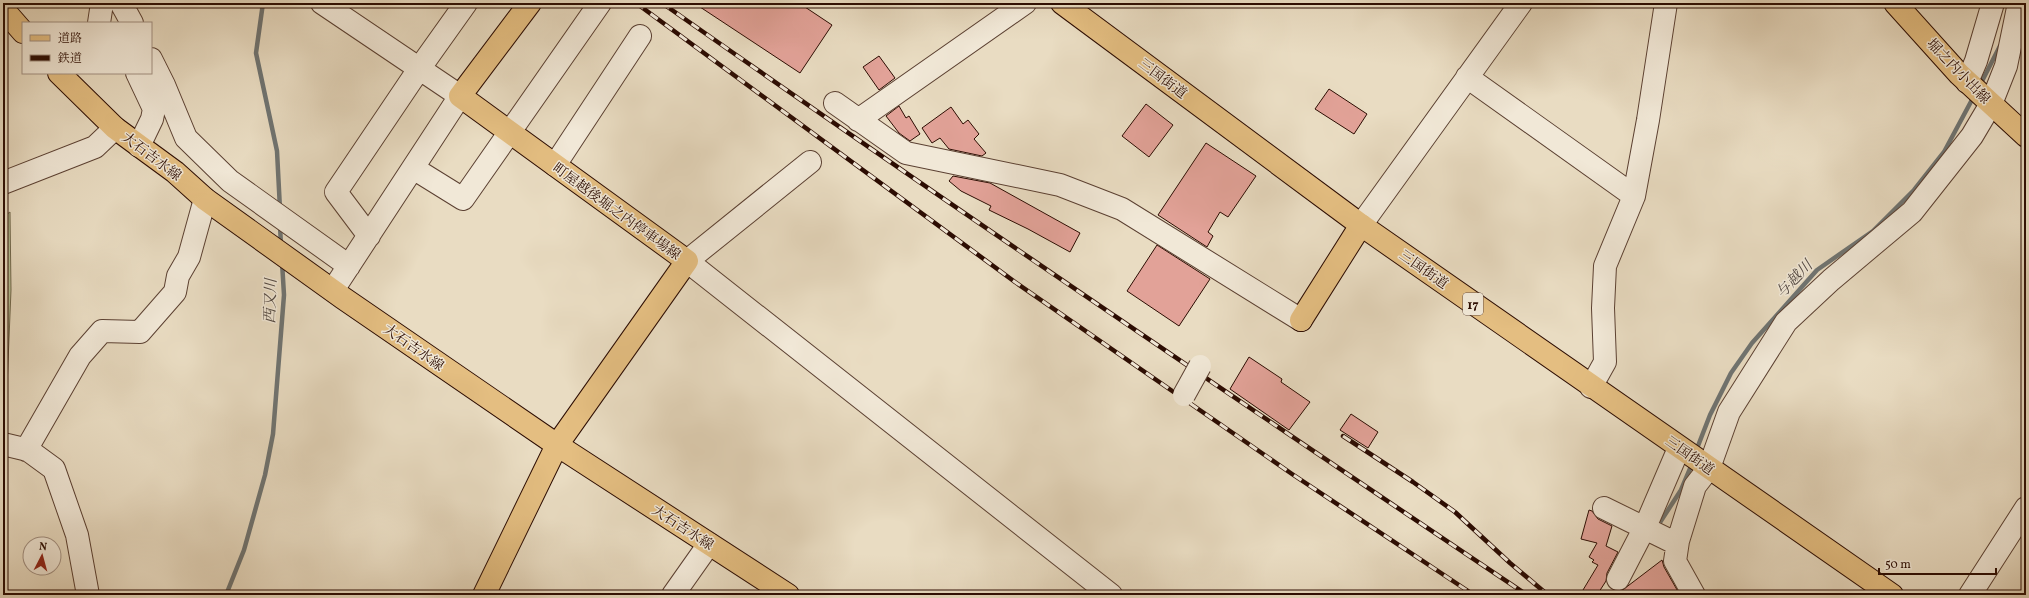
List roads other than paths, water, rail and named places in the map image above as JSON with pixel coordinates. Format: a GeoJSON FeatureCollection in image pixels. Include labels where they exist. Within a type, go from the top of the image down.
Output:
{"type":"FeatureCollection","features":[{"type":"Feature","properties":{"kind":"main road"},"geometry":{"type":"LineString","coordinates":[[460,96],[530,3]]}},
{"type":"Feature","properties":{"kind":"main road","name":"三国街道"},"geometry":{"type":"LineString","coordinates":[[1062,3],[1361,224],[1591,387],[1892,595]]}},
{"type":"Feature","properties":{"kind":"main road","name":"堀之内小出線"},"geometry":{"type":"LineString","coordinates":[[1894,3],[1968,83],[2026,136]]}},
{"type":"Feature","properties":{"kind":"main road"},"geometry":{"type":"LineString","coordinates":[[3,9],[22,31]]}},
{"type":"Feature","properties":{"kind":"main road","name":"大石吉水線"},"geometry":{"type":"LineString","coordinates":[[60,74],[115,128],[175,172],[205,198],[235,220],[333,290],[557,445],[788,595]]}},
{"type":"Feature","properties":{"kind":"main road","name":"町屋越後堀之内停車場線"},"geometry":{"type":"LineString","coordinates":[[460,96],[687,262],[557,445],[484,595]]}},
{"type":"Feature","properties":{"kind":"main road"},"geometry":{"type":"LineString","coordinates":[[1301,320],[1361,224]]}},
{"type":"Feature","properties":{"kind":"street"},"geometry":{"type":"LineString","coordinates":[[99,22],[102,3]]}},
{"type":"Feature","properties":{"kind":"street"},"geometry":{"type":"LineString","coordinates":[[122,3],[132,22]]}},
{"type":"Feature","properties":{"kind":"street"},"geometry":{"type":"LineString","coordinates":[[322,3],[460,96],[333,290]]}},
{"type":"Feature","properties":{"kind":"street"},"geometry":{"type":"LineString","coordinates":[[369,236],[336,192],[419,68],[466,3]]}},
{"type":"Feature","properties":{"kind":"street"},"geometry":{"type":"LineString","coordinates":[[413,168],[463,199],[600,3]]}},
{"type":"Feature","properties":{"kind":"street"},"geometry":{"type":"LineString","coordinates":[[858,120],[1025,3]]}},
{"type":"Feature","properties":{"kind":"street"},"geometry":{"type":"LineString","coordinates":[[1361,224],[1521,3]]}},
{"type":"Feature","properties":{"kind":"street"},"geometry":{"type":"LineString","coordinates":[[1591,387],[1605,362],[1603,308],[1605,266],[1634,196],[1648,120],[1666,3]]}},
{"type":"Feature","properties":{"kind":"street"},"geometry":{"type":"LineString","coordinates":[[1968,83],[1994,3]]}},
{"type":"Feature","properties":{"kind":"street"},"geometry":{"type":"LineString","coordinates":[[1618,579],[1657,535],[1708,468],[1729,412],[1786,322],[1831,280],[1912,212],[1972,136],[2006,66],[2019,3]]}},
{"type":"Feature","properties":{"kind":"street"},"geometry":{"type":"LineString","coordinates":[[555,165],[640,36]]}},
{"type":"Feature","properties":{"kind":"street"},"geometry":{"type":"LineString","coordinates":[[152,62],[164,85],[186,138],[230,181],[349,266]]}},
{"type":"Feature","properties":{"kind":"street"},"geometry":{"type":"LineString","coordinates":[[137,74],[154,109],[152,119],[139,146]]}},
{"type":"Feature","properties":{"kind":"street"},"geometry":{"type":"LineString","coordinates":[[1467,78],[1634,196]]}},
{"type":"Feature","properties":{"kind":"street"},"geometry":{"type":"LineString","coordinates":[[835,103],[906,153],[1060,185],[1122,209],[1301,320]]}},
{"type":"Feature","properties":{"kind":"street"},"geometry":{"type":"LineString","coordinates":[[3,183],[95,148],[115,128]]}},
{"type":"Feature","properties":{"kind":"street"},"geometry":{"type":"LineString","coordinates":[[810,162],[687,262],[1111,595]]}},
{"type":"Feature","properties":{"kind":"street"},"geometry":{"type":"LineString","coordinates":[[26,450],[80,356],[102,331],[140,332],[175,292],[178,276],[189,257],[205,198]]}},
{"type":"Feature","properties":{"kind":"street"},"geometry":{"type":"LineString","coordinates":[[1184,395],[1200,366]]}},
{"type":"Feature","properties":{"kind":"street"},"geometry":{"type":"LineString","coordinates":[[3,444],[26,450],[54,469],[77,535],[88,595]]}},
{"type":"Feature","properties":{"kind":"street"},"geometry":{"type":"LineString","coordinates":[[1657,535],[1680,448]]}},
{"type":"Feature","properties":{"kind":"street"},"geometry":{"type":"LineString","coordinates":[[1604,508],[1657,535],[1676,562],[1694,595]]}},
{"type":"Feature","properties":{"kind":"street"},"geometry":{"type":"LineString","coordinates":[[1970,595],[2026,508]]}},
{"type":"Feature","properties":{"kind":"street"},"geometry":{"type":"LineString","coordinates":[[673,595],[709,544]]}},
{"type":"Feature","properties":{"kind":"waterway","name":"西又川"},"geometry":{"type":"LineString","coordinates":[[263,3],[256,53],[277,151],[280,209]]}},
{"type":"Feature","properties":{"kind":"waterway","name":"与越川"},"geometry":{"type":"LineString","coordinates":[[1980,85],[2000,46]]}},
{"type":"Feature","properties":{"kind":"waterway","name":"与越川"},"geometry":{"type":"LineString","coordinates":[[1696,451],[1710,415],[1731,373],[1752,343],[1817,270],[1873,231],[1914,190],[1944,152],[1974,96]]}},
{"type":"Feature","properties":{"kind":"waterway","name":"西又川"},"geometry":{"type":"LineString","coordinates":[[280,226],[281,245]]}},
{"type":"Feature","properties":{"kind":"waterway","name":"西又川"},"geometry":{"type":"LineString","coordinates":[[226,595],[244,550],[265,475],[273,434],[284,295],[282,262]]}},
{"type":"Feature","properties":{"kind":"waterway","name":"与越川"},"geometry":{"type":"LineString","coordinates":[[1657,527],[1681,490],[1692,464]]}},
{"type":"Feature","properties":{"kind":"railway"},"geometry":{"type":"LineString","coordinates":[[636,3],[1015,282],[1292,474],[1474,595]]}},
{"type":"Feature","properties":{"kind":"railway"},"geometry":{"type":"LineString","coordinates":[[662,3],[1093,301],[1527,595]]}},
{"type":"Feature","properties":{"kind":"railway"},"geometry":{"type":"LineString","coordinates":[[1343,436],[1413,482],[1455,512],[1510,563],[1548,595]]}}]}
